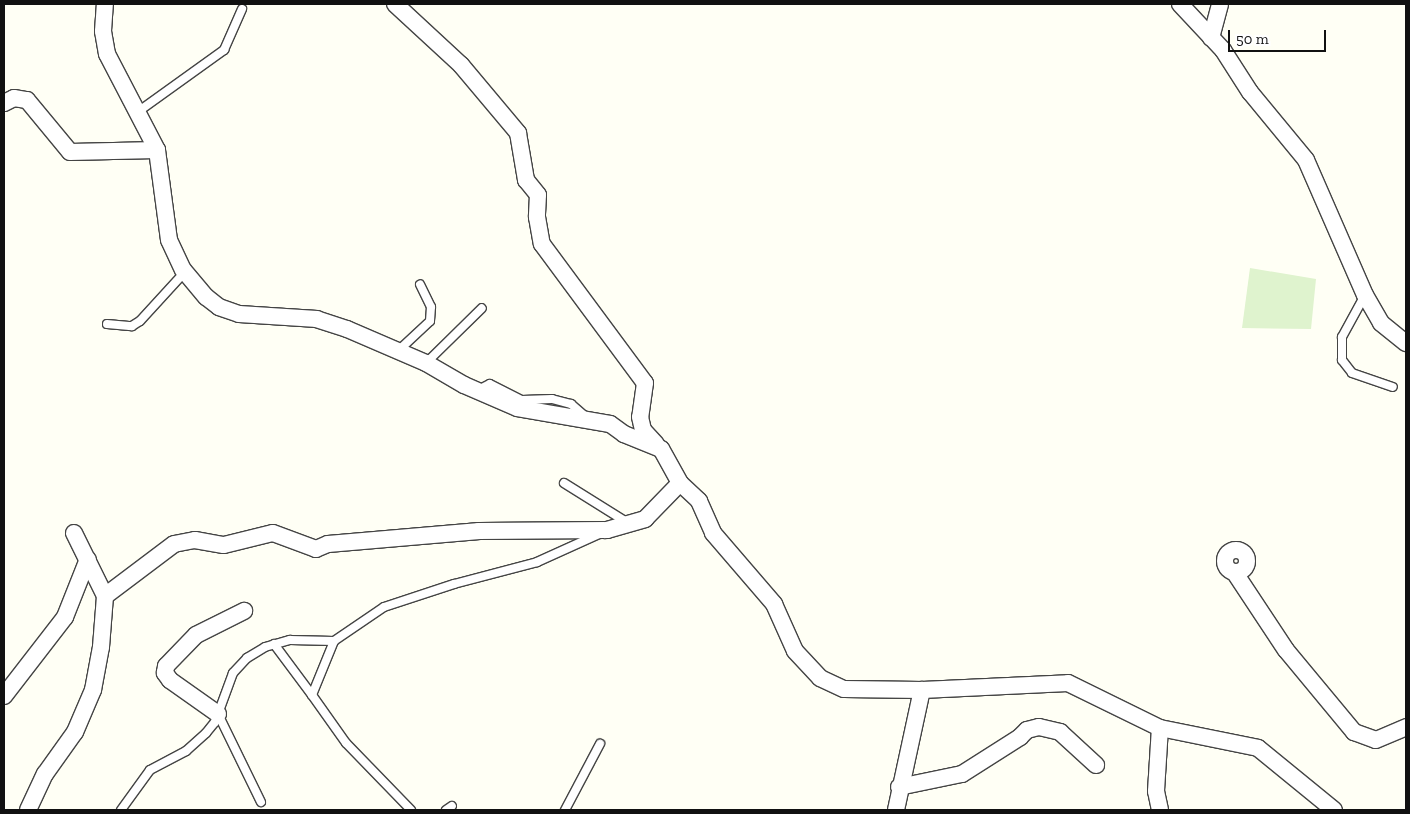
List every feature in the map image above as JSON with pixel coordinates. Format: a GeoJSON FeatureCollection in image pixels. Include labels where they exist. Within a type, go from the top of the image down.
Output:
{"type":"FeatureCollection","features":[{"type":"Feature","properties":{"kind":"street"},"geometry":{"type":"LineString","coordinates":[[104,4],[103,31],[107,54],[139,111],[157,150],[168,240],[184,273],[206,297],[230,312],[317,319],[399,350],[517,408],[610,424],[624,434],[661,449]]}},
{"type":"Feature","properties":{"kind":"street"},"geometry":{"type":"LineString","coordinates":[[395,4],[461,65],[518,133],[526,180],[538,195],[537,217],[542,244],[645,383],[640,417],[643,430],[661,449],[680,483],[699,502],[712,533],[774,604],[795,651],[820,678],[844,689],[922,690],[1068,683],[1160,728],[1258,748],[1334,810]]}},
{"type":"Feature","properties":{"kind":"street"},"geometry":{"type":"LineString","coordinates":[[1180,4],[1211,38],[1306,160],[1365,295],[1381,323],[1406,343]]}},
{"type":"Feature","properties":{"kind":"street"},"geometry":{"type":"LineString","coordinates":[[1211,38],[1220,4]]}},
{"type":"Feature","properties":{"kind":"street"},"geometry":{"type":"LineString","coordinates":[[4,102],[14,98],[27,100],[70,152],[157,150]]}},
{"type":"Feature","properties":{"kind":"street"},"geometry":{"type":"LineString","coordinates":[[104,596],[158,555],[184,541],[224,545],[273,533],[316,549],[328,544],[479,531],[607,530],[645,519],[680,483]]}},
{"type":"Feature","properties":{"kind":"street"},"geometry":{"type":"LineString","coordinates":[[28,810],[45,774],[75,732],[93,690],[101,647],[104,596],[74,533]]}},
{"type":"Feature","properties":{"kind":"street"},"geometry":{"type":"LineString","coordinates":[[4,696],[65,617],[88,559]]}},
{"type":"Feature","properties":{"kind":"street"},"geometry":{"type":"LineString","coordinates":[[1235,573],[1286,650],[1354,732],[1376,740],[1406,727]]}},
{"type":"Feature","properties":{"kind":"street"},"geometry":{"type":"LineString","coordinates":[[218,714],[196,696],[170,680],[165,673],[166,666],[196,635],[244,611]]}},
{"type":"Feature","properties":{"kind":"street"},"geometry":{"type":"LineString","coordinates":[[896,810],[899,787],[922,690]]}},
{"type":"Feature","properties":{"kind":"street"},"geometry":{"type":"LineString","coordinates":[[899,787],[962,774],[1020,737],[1027,730],[1039,728],[1060,732],[1096,764]]}},
{"type":"Feature","properties":{"kind":"street"},"geometry":{"type":"LineString","coordinates":[[1160,728],[1156,791],[1160,810]]}},
{"type":"Feature","properties":{"kind":"lane"},"geometry":{"type":"LineString","coordinates":[[139,111],[224,50],[242,9]]}},
{"type":"Feature","properties":{"kind":"lane"},"geometry":{"type":"LineString","coordinates":[[107,324],[132,326],[140,321],[184,273]]}},
{"type":"Feature","properties":{"kind":"lane"},"geometry":{"type":"LineString","coordinates":[[399,350],[430,321],[431,307],[420,284]]}},
{"type":"Feature","properties":{"kind":"lane"},"geometry":{"type":"LineString","coordinates":[[1365,295],[1342,337],[1342,360],[1352,372],[1394,387]]}},
{"type":"Feature","properties":{"kind":"lane"},"geometry":{"type":"LineString","coordinates":[[426,363],[482,308]]}},
{"type":"Feature","properties":{"kind":"lane"},"geometry":{"type":"LineString","coordinates":[[564,483],[629,524]]}},
{"type":"Feature","properties":{"kind":"lane"},"geometry":{"type":"LineString","coordinates":[[312,695],[334,641],[384,607],[454,584],[537,562],[607,530]]}},
{"type":"Feature","properties":{"kind":"lane"},"geometry":{"type":"LineString","coordinates":[[121,810],[150,770],[196,743],[218,714],[239,666],[274,644],[300,639],[334,641]]}},
{"type":"Feature","properties":{"kind":"lane"},"geometry":{"type":"LineString","coordinates":[[274,644],[346,743],[411,810]]}},
{"type":"Feature","properties":{"kind":"lane"},"geometry":{"type":"LineString","coordinates":[[218,714],[261,802]]}},
{"type":"Feature","properties":{"kind":"lane"},"geometry":{"type":"LineString","coordinates":[[565,810],[600,744]]}},
{"type":"Feature","properties":{"kind":"green space"},"geometry":{"type":"Polygon","coordinates":[[[1250,268],[1316,279],[1311,329],[1242,328],[1250,268]]]}}]}
